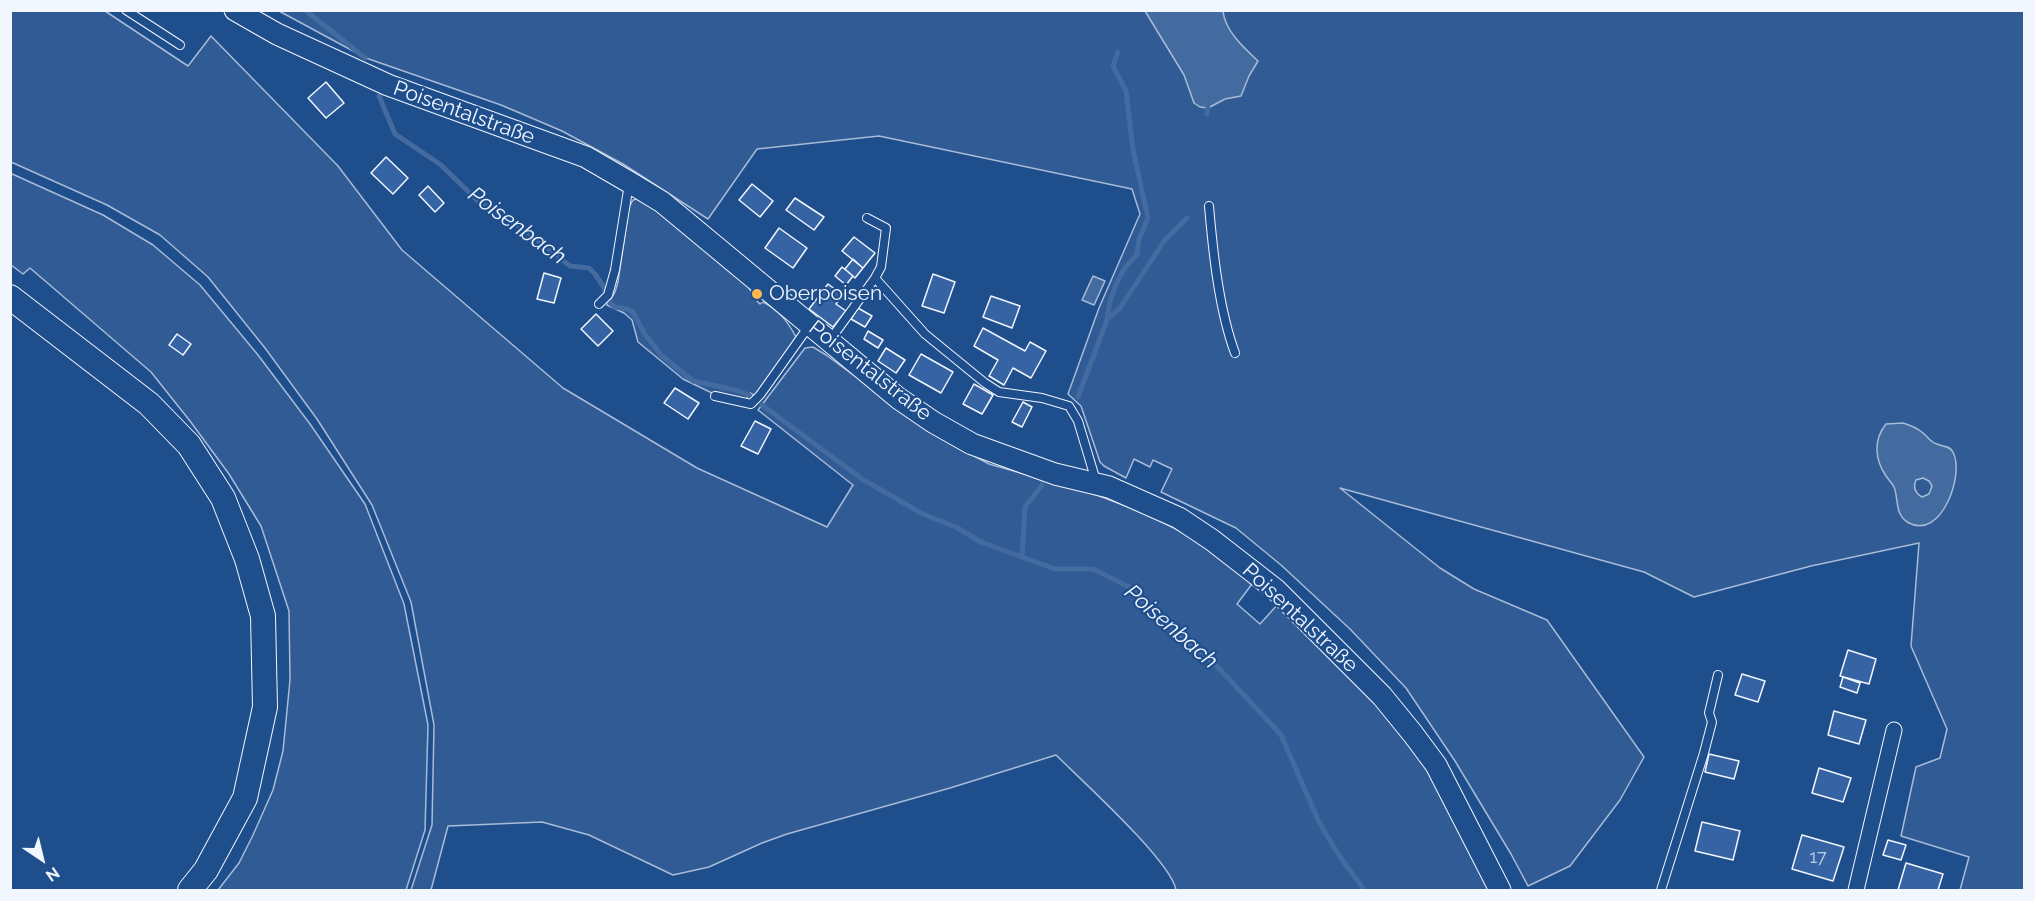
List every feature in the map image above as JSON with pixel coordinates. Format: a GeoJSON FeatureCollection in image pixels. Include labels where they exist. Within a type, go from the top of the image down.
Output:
{"type":"FeatureCollection","features":[{"type":"Feature","properties":{"kind":"main road","name":"Poisentalstraße"},"geometry":{"type":"LineString","coordinates":[[235,10],[277,34],[388,85],[586,157],[662,202],[898,398],[933,422],[972,444],[1055,474],[1109,486],[1179,518],[1212,540],[1275,589],[1382,696],[1436,765],[1500,891]]}},
{"type":"Feature","properties":{"kind":"main road"},"geometry":{"type":"LineString","coordinates":[[10,297],[149,404],[189,445],[223,498],[247,559],[263,616],[265,706],[245,798],[206,870],[190,891]]}},
{"type":"Feature","properties":{"kind":"street"},"geometry":{"type":"LineString","coordinates":[[1856,891],[1894,730]]}},
{"type":"Feature","properties":{"kind":"lane"},"geometry":{"type":"LineString","coordinates":[[126,10],[180,45]]}},
{"type":"Feature","properties":{"kind":"lane"},"geometry":{"type":"LineString","coordinates":[[599,304],[609,295],[629,182]]}},
{"type":"Feature","properties":{"kind":"lane"},"geometry":{"type":"LineString","coordinates":[[1209,206],[1212,247],[1219,289],[1235,353]]}},
{"type":"Feature","properties":{"kind":"lane"},"geometry":{"type":"LineString","coordinates":[[830,342],[881,267],[886,228],[867,218]]}},
{"type":"Feature","properties":{"kind":"lane"},"geometry":{"type":"LineString","coordinates":[[875,278],[925,334],[985,383],[999,392],[1042,398],[1069,406],[1078,421],[1096,483]]}},
{"type":"Feature","properties":{"kind":"lane"},"geometry":{"type":"LineString","coordinates":[[715,396],[752,404],[810,325]]}},
{"type":"Feature","properties":{"kind":"lane"},"geometry":{"type":"LineString","coordinates":[[1661,891],[1704,753],[1712,722],[1708,714],[1718,675]]}},
{"type":"Feature","properties":{"kind":"shaded area"},"geometry":{"type":"Polygon","coordinates":[[[11,11],[105,11],[188,66],[211,36],[338,166],[402,250],[563,388],[697,468],[827,527],[853,485],[758,410],[805,348],[813,347],[937,436],[989,464],[1091,493],[1147,514],[1193,538],[1252,584],[1237,604],[1260,624],[1278,604],[1353,678],[1393,724],[1429,773],[1490,890],[1176,890],[1159,860],[1104,801],[1056,755],[787,834],[709,867],[673,875],[589,835],[542,822],[448,826],[431,890],[411,890],[432,825],[434,725],[411,602],[372,505],[317,419],[265,348],[208,277],[160,235],[107,205],[11,162],[11,11]]]}},
{"type":"Feature","properties":{"kind":"shaded area"},"geometry":{"type":"Polygon","coordinates":[[[279,11],[2024,11],[2024,890],[1960,890],[1969,857],[1901,836],[1916,767],[1940,758],[1947,729],[1911,646],[1919,543],[1811,566],[1694,597],[1644,572],[1340,488],[1440,568],[1474,589],[1547,620],[1644,757],[1620,800],[1570,866],[1528,886],[1455,761],[1406,688],[1350,629],[1281,565],[1236,528],[1161,492],[1172,469],[1153,460],[1150,467],[1134,459],[1126,478],[1100,462],[1081,406],[1068,394],[1099,308],[1140,214],[1132,189],[879,136],[757,149],[708,219],[623,164],[562,131],[501,105],[366,58],[279,11]]]}},
{"type":"Feature","properties":{"kind":"shaded area"},"geometry":{"type":"Polygon","coordinates":[[[1145,11],[1223,11],[1231,32],[1258,61],[1241,96],[1225,99],[1208,108],[1194,103],[1184,75],[1145,11]]]}},
{"type":"Feature","properties":{"kind":"shaded area"},"geometry":{"type":"Polygon","coordinates":[[[10,173],[103,215],[153,245],[200,285],[258,355],[310,424],[365,504],[404,604],[428,725],[425,830],[406,890],[218,890],[239,863],[253,835],[273,790],[283,751],[290,680],[289,611],[261,526],[229,474],[151,372],[30,268],[23,274],[11,265],[10,173]]]}},
{"type":"Feature","properties":{"kind":"shaded area"},"geometry":{"type":"Polygon","coordinates":[[[637,199],[653,208],[746,282],[755,299],[760,304],[763,302],[769,305],[778,313],[796,337],[766,385],[755,396],[750,393],[746,400],[714,394],[683,379],[638,342],[632,320],[624,313],[607,305],[618,282],[629,207],[633,200],[637,199]]]}},
{"type":"Feature","properties":{"kind":"shaded area"},"geometry":{"type":"Polygon","coordinates":[[[1093,276],[1105,281],[1094,305],[1082,300],[1093,276]]]}},
{"type":"Feature","properties":{"kind":"shaded area"},"geometry":{"type":"Polygon","coordinates":[[[1903,423],[1911,426],[1921,431],[1933,442],[1948,447],[1953,452],[1956,475],[1948,502],[1931,522],[1921,526],[1909,523],[1901,516],[1894,487],[1882,470],[1877,443],[1886,424],[1903,423]],[[1923,478],[1916,480],[1915,490],[1922,497],[1929,494],[1932,486],[1923,478]]]}},
{"type":"Feature","properties":{"kind":"building"},"geometry":{"type":"Polygon","coordinates":[[[326,82],[344,103],[326,118],[308,98],[326,82]]]}},
{"type":"Feature","properties":{"kind":"building"},"geometry":{"type":"Polygon","coordinates":[[[386,157],[408,178],[393,194],[371,173],[386,157]]]}},
{"type":"Feature","properties":{"kind":"building"},"geometry":{"type":"Polygon","coordinates":[[[752,184],[773,201],[760,217],[739,200],[752,184]]]}},
{"type":"Feature","properties":{"kind":"building"},"geometry":{"type":"Polygon","coordinates":[[[428,186],[444,203],[435,212],[419,195],[428,186]]]}},
{"type":"Feature","properties":{"kind":"building"},"geometry":{"type":"Polygon","coordinates":[[[795,198],[824,217],[814,230],[786,210],[795,198]]]}},
{"type":"Feature","properties":{"kind":"building"},"geometry":{"type":"Polygon","coordinates":[[[779,228],[807,248],[793,268],[765,248],[779,228]]]}},
{"type":"Feature","properties":{"kind":"building"},"geometry":{"type":"Polygon","coordinates":[[[854,237],[875,253],[863,268],[842,251],[854,237]]]}},
{"type":"Feature","properties":{"kind":"building"},"geometry":{"type":"Polygon","coordinates":[[[853,259],[863,268],[855,278],[845,269],[853,259]]]}},
{"type":"Feature","properties":{"kind":"building"},"geometry":{"type":"Polygon","coordinates":[[[842,267],[853,276],[846,285],[835,276],[842,267]]]}},
{"type":"Feature","properties":{"kind":"building"},"geometry":{"type":"Polygon","coordinates":[[[544,273],[561,278],[554,303],[537,299],[544,273]]]}},
{"type":"Feature","properties":{"kind":"building"},"geometry":{"type":"Polygon","coordinates":[[[933,274],[955,282],[944,313],[922,306],[933,274]]]}},
{"type":"Feature","properties":{"kind":"building"},"geometry":{"type":"Polygon","coordinates":[[[828,284],[843,295],[836,304],[846,311],[833,327],[809,309],[828,284]]]}},
{"type":"Feature","properties":{"kind":"building"},"geometry":{"type":"Polygon","coordinates":[[[991,296],[1020,306],[1012,328],[983,317],[991,296]]]}},
{"type":"Feature","properties":{"kind":"building"},"geometry":{"type":"Polygon","coordinates":[[[858,308],[872,316],[865,327],[851,319],[858,308]]]}},
{"type":"Feature","properties":{"kind":"building"},"geometry":{"type":"Polygon","coordinates":[[[596,314],[613,331],[598,346],[581,329],[596,314]]]}},
{"type":"Feature","properties":{"kind":"building"},"geometry":{"type":"Polygon","coordinates":[[[983,328],[1025,351],[1030,342],[1046,351],[1031,378],[1013,368],[1004,385],[989,376],[998,360],[974,346],[983,328]]]}},
{"type":"Feature","properties":{"kind":"building"},"geometry":{"type":"Polygon","coordinates":[[[868,331],[883,340],[878,348],[864,339],[868,331]]]}},
{"type":"Feature","properties":{"kind":"building"},"geometry":{"type":"Polygon","coordinates":[[[177,334],[191,344],[183,355],[169,345],[177,334]]]}},
{"type":"Feature","properties":{"kind":"building"},"geometry":{"type":"Polygon","coordinates":[[[886,348],[905,360],[896,373],[878,361],[886,348]]]}},
{"type":"Feature","properties":{"kind":"building"},"geometry":{"type":"Polygon","coordinates":[[[921,354],[953,372],[941,393],[909,375],[921,354]]]}},
{"type":"Feature","properties":{"kind":"building"},"geometry":{"type":"Polygon","coordinates":[[[974,384],[993,395],[982,414],[963,404],[974,384]]]}},
{"type":"Feature","properties":{"kind":"building"},"geometry":{"type":"Polygon","coordinates":[[[675,388],[699,403],[688,419],[664,403],[675,388]]]}},
{"type":"Feature","properties":{"kind":"building"},"geometry":{"type":"Polygon","coordinates":[[[1023,402],[1032,407],[1022,427],[1012,422],[1023,402]]]}},
{"type":"Feature","properties":{"kind":"building"},"geometry":{"type":"Polygon","coordinates":[[[755,421],[771,429],[758,454],[741,446],[755,421]]]}},
{"type":"Feature","properties":{"kind":"building"},"geometry":{"type":"Polygon","coordinates":[[[1848,650],[1876,659],[1869,684],[1840,676],[1848,650]]]}},
{"type":"Feature","properties":{"kind":"building"},"geometry":{"type":"Polygon","coordinates":[[[1742,674],[1765,681],[1758,702],[1735,695],[1742,674]]]}},
{"type":"Feature","properties":{"kind":"building"},"geometry":{"type":"Polygon","coordinates":[[[1843,677],[1860,683],[1857,693],[1840,687],[1843,677]]]}},
{"type":"Feature","properties":{"kind":"building"},"geometry":{"type":"Polygon","coordinates":[[[1834,711],[1866,720],[1859,744],[1828,735],[1834,711]]]}},
{"type":"Feature","properties":{"kind":"building"},"geometry":{"type":"Polygon","coordinates":[[[1709,754],[1739,761],[1734,779],[1705,772],[1709,754]]]}},
{"type":"Feature","properties":{"kind":"building"},"geometry":{"type":"Polygon","coordinates":[[[1819,768],[1851,778],[1843,802],[1812,793],[1819,768]]]}},
{"type":"Feature","properties":{"kind":"building"},"geometry":{"type":"Polygon","coordinates":[[[1702,822],[1740,831],[1733,860],[1695,851],[1702,822]]]}},
{"type":"Feature","properties":{"kind":"building"},"geometry":{"type":"Polygon","coordinates":[[[1802,835],[1844,847],[1833,881],[1792,869],[1802,835]]]}},
{"type":"Feature","properties":{"kind":"building"},"geometry":{"type":"Polygon","coordinates":[[[1888,840],[1906,845],[1901,860],[1883,855],[1888,840]]]}},
{"type":"Feature","properties":{"kind":"building"},"geometry":{"type":"Polygon","coordinates":[[[1906,863],[1943,874],[1938,890],[1898,890],[1906,863]]]}},
{"type":"Feature","properties":{"kind":"waterway","name":"Poisenbach"},"geometry":{"type":"LineString","coordinates":[[305,10],[365,58]]}},
{"type":"Feature","properties":{"kind":"waterway"},"geometry":{"type":"LineString","coordinates":[[1107,320],[1116,285],[1125,268],[1137,255],[1139,239],[1148,218],[1133,150],[1126,91],[1113,66],[1118,52]]}},
{"type":"Feature","properties":{"kind":"waterway","name":"Poisenbach"},"geometry":{"type":"LineString","coordinates":[[379,96],[395,134],[441,165],[478,201],[527,232],[570,266],[589,268],[603,286],[610,303],[615,307],[633,312],[644,333],[662,356],[693,381],[749,395]]}},
{"type":"Feature","properties":{"kind":"waterway"},"geometry":{"type":"LineString","coordinates":[[1207,114],[1208,108]]}},
{"type":"Feature","properties":{"kind":"waterway"},"geometry":{"type":"LineString","coordinates":[[1078,397],[1107,320],[1120,308],[1164,241],[1187,218]]}},
{"type":"Feature","properties":{"kind":"waterway","name":"Poisenbach"},"geometry":{"type":"LineString","coordinates":[[762,405],[862,479],[923,514],[956,527],[981,542],[1055,569],[1093,569],[1129,587],[1161,619],[1214,663],[1281,735],[1319,822],[1340,857],[1363,888],[1362,890]]}},
{"type":"Feature","properties":{"kind":"waterway"},"geometry":{"type":"LineString","coordinates":[[1022,557],[1025,507],[1042,485]]}},
{"type":"Feature","properties":{"kind":"place","name":"Oberpoisen"},"geometry":{"type":"Point","coordinates":[757,294]}}]}
